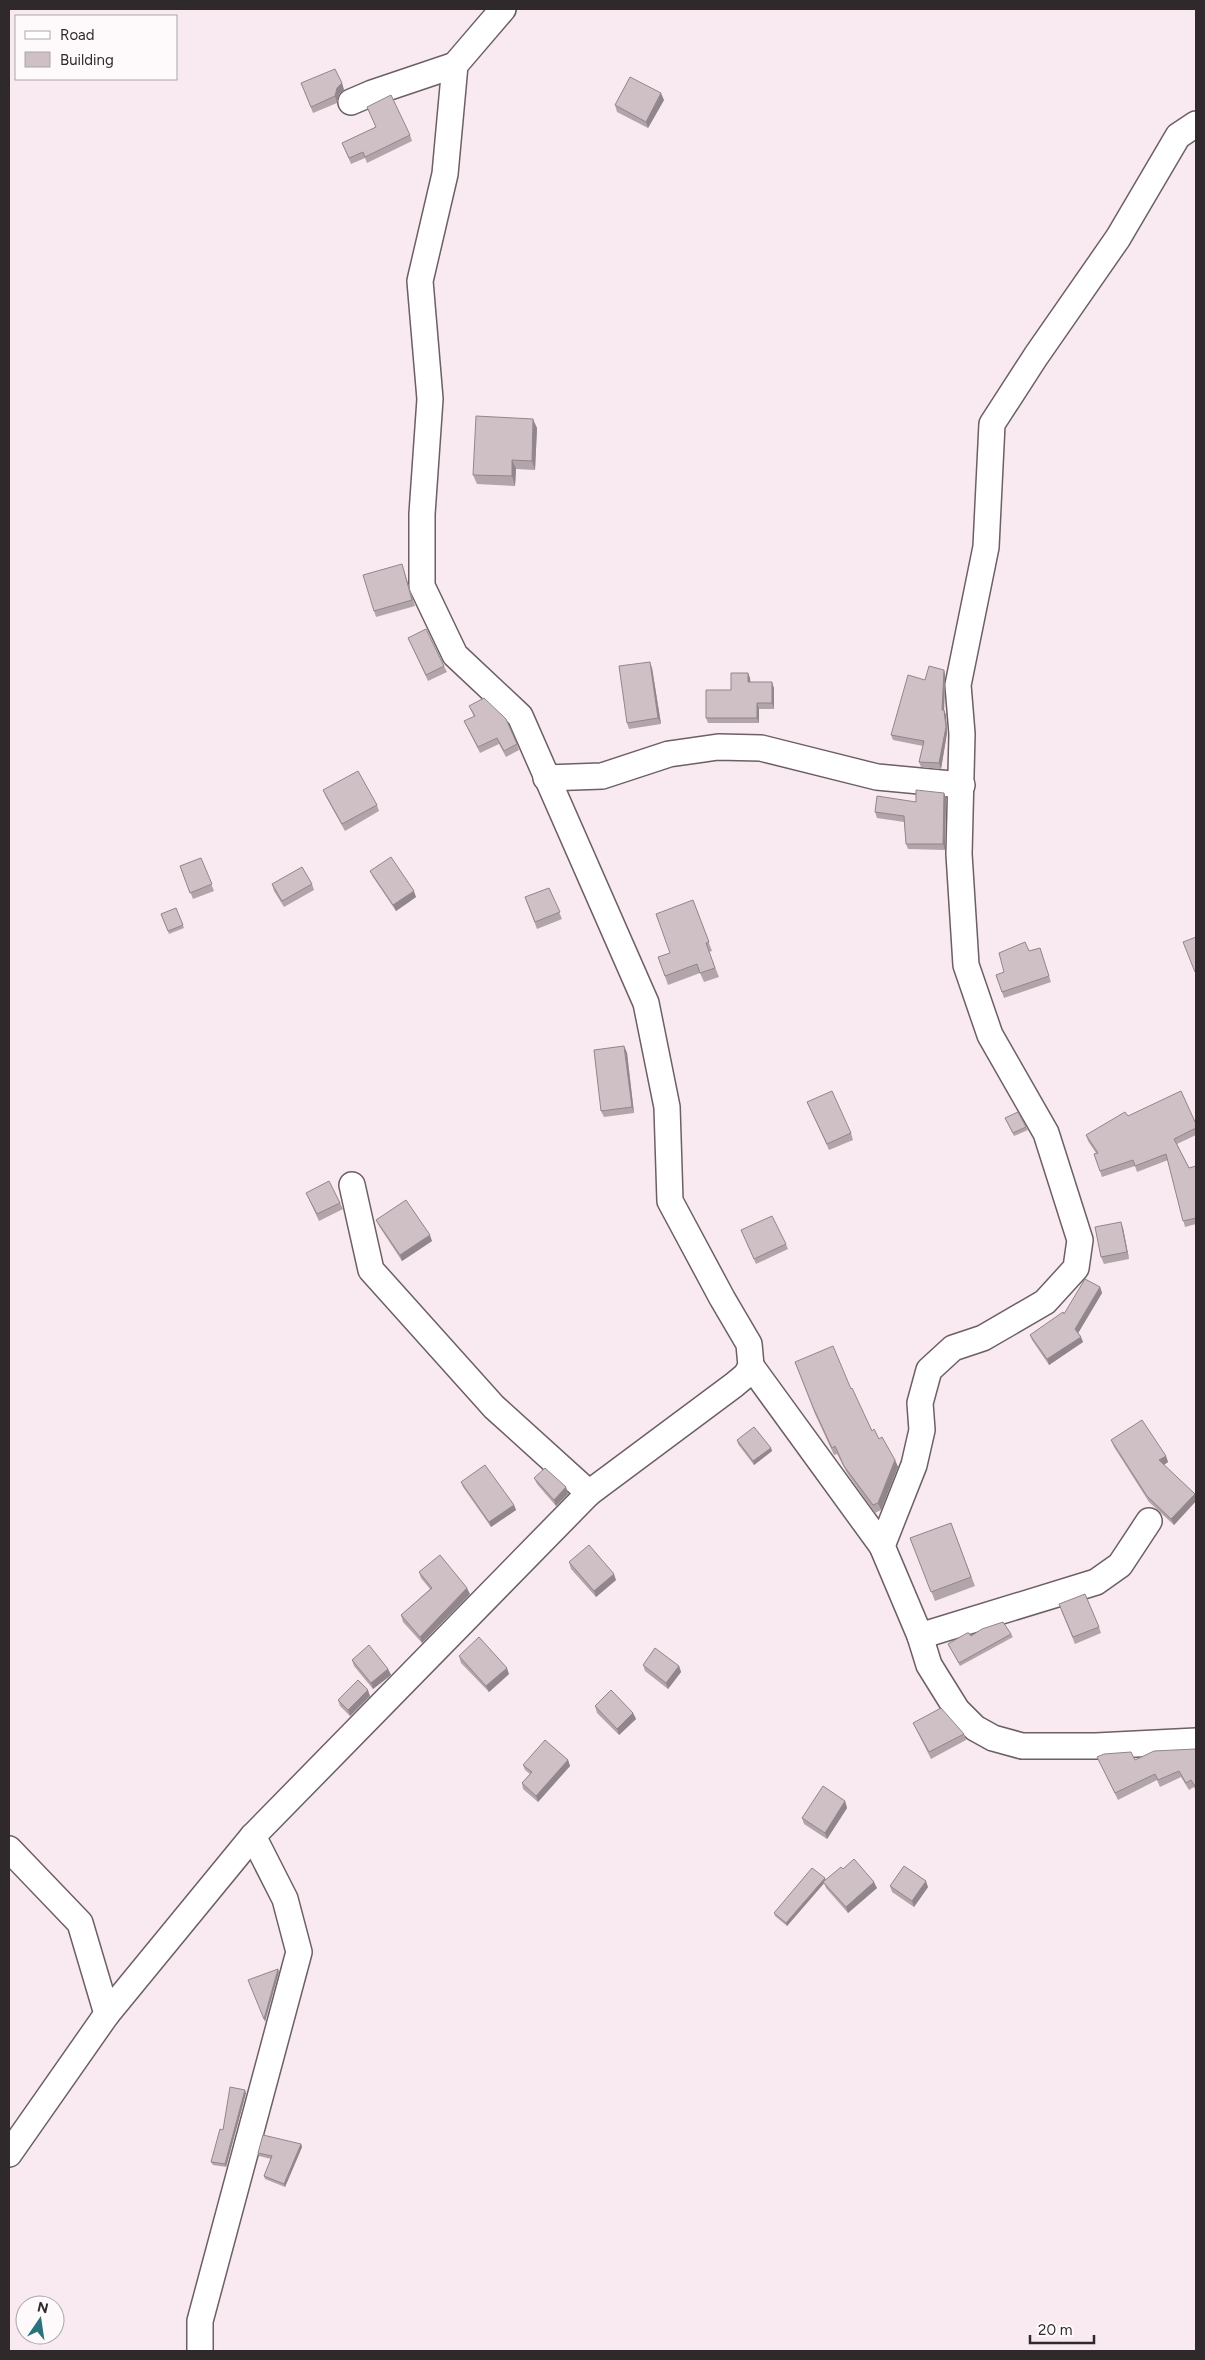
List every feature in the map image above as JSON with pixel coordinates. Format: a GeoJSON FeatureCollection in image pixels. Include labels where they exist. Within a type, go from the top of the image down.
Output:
{"type":"FeatureCollection","features":[{"type":"Feature","properties":{"kind":"street"},"geometry":{"type":"LineString","coordinates":[[351,102],[455,65],[504,9]]}},
{"type":"Feature","properties":{"kind":"street"},"geometry":{"type":"LineString","coordinates":[[9,2154],[106,2014],[254,1836],[589,1493],[734,1385],[746,1375],[751,1366],[750,1344],[722,1298],[670,1201],[667,1107],[646,1003],[520,716],[454,655],[422,586],[422,514],[430,399],[420,281],[445,174],[455,65]]}},
{"type":"Feature","properties":{"kind":"street"},"geometry":{"type":"LineString","coordinates":[[882,1546],[914,1465],[922,1430],[920,1403],[929,1370],[953,1348],[983,1338],[1045,1302],[1076,1268],[1080,1240],[1046,1132],[990,1035],[966,965],[959,854],[962,734],[958,685],[986,547],[992,424],[1036,356],[1118,238],[1178,136],[1196,124]]}},
{"type":"Feature","properties":{"kind":"street"},"geometry":{"type":"LineString","coordinates":[[546,778],[602,776],[669,754],[718,746],[761,748],[878,777],[962,785]]}},
{"type":"Feature","properties":{"kind":"street"},"geometry":{"type":"LineString","coordinates":[[352,1185],[370,1270],[494,1407],[589,1493]]}},
{"type":"Feature","properties":{"kind":"street"},"geometry":{"type":"LineString","coordinates":[[751,1366],[882,1546],[920,1636],[928,1666],[957,1710],[975,1728],[993,1738],[1022,1746],[1096,1746],[1196,1740]]}},
{"type":"Feature","properties":{"kind":"street"},"geometry":{"type":"LineString","coordinates":[[920,1636],[1096,1582],[1120,1565],[1149,1520]]}},
{"type":"Feature","properties":{"kind":"street"},"geometry":{"type":"LineString","coordinates":[[200,2351],[200,2321],[299,1952],[284,1899],[254,1836]]}},
{"type":"Feature","properties":{"kind":"street"},"geometry":{"type":"LineString","coordinates":[[9,1849],[80,1923],[106,2014]]}},
{"type":"Feature","properties":{"kind":"building"},"geometry":{"type":"Polygon","coordinates":[[[335,69],[342,83],[337,88],[335,96],[311,107],[301,83],[335,69]]]}},
{"type":"Feature","properties":{"kind":"building"},"geometry":{"type":"Polygon","coordinates":[[[630,77],[661,93],[646,122],[615,105],[630,77]]]}},
{"type":"Feature","properties":{"kind":"building"},"geometry":{"type":"Polygon","coordinates":[[[391,95],[410,135],[365,157],[363,152],[349,158],[342,143],[376,127],[367,107],[391,95]]]}},
{"type":"Feature","properties":{"kind":"building"},"geometry":{"type":"Polygon","coordinates":[[[476,416],[533,419],[532,461],[512,460],[512,476],[473,475],[476,416]]]}},
{"type":"Feature","properties":{"kind":"building"},"geometry":{"type":"Polygon","coordinates":[[[402,564],[412,600],[374,611],[363,575],[402,564]]]}},
{"type":"Feature","properties":{"kind":"building"},"geometry":{"type":"Polygon","coordinates":[[[426,629],[444,666],[426,675],[408,638],[426,629]]]}},
{"type":"Feature","properties":{"kind":"building"},"geometry":{"type":"Polygon","coordinates":[[[650,662],[658,718],[627,723],[619,666],[650,662]]]}},
{"type":"Feature","properties":{"kind":"building"},"geometry":{"type":"Polygon","coordinates":[[[929,666],[944,670],[942,710],[944,710],[946,727],[939,763],[919,762],[924,741],[891,735],[908,675],[925,680],[929,666]]]}},
{"type":"Feature","properties":{"kind":"building"},"geometry":{"type":"Polygon","coordinates":[[[731,673],[748,673],[748,682],[772,682],[772,703],[757,703],[757,718],[706,718],[706,690],[731,690],[731,673]]]}},
{"type":"Feature","properties":{"kind":"building"},"geometry":{"type":"Polygon","coordinates":[[[484,698],[506,719],[517,744],[504,751],[497,738],[478,747],[464,721],[475,716],[469,706],[484,698]]]}},
{"type":"Feature","properties":{"kind":"building"},"geometry":{"type":"Polygon","coordinates":[[[358,771],[377,805],[342,824],[323,790],[358,771]]]}},
{"type":"Feature","properties":{"kind":"building"},"geometry":{"type":"Polygon","coordinates":[[[916,790],[944,793],[943,844],[906,844],[904,816],[875,812],[877,796],[916,802],[916,790]]]}},
{"type":"Feature","properties":{"kind":"building"},"geometry":{"type":"Polygon","coordinates":[[[391,857],[414,891],[393,905],[370,871],[391,857]]]}},
{"type":"Feature","properties":{"kind":"building"},"geometry":{"type":"Polygon","coordinates":[[[201,858],[212,884],[190,893],[180,866],[201,858]]]}},
{"type":"Feature","properties":{"kind":"building"},"geometry":{"type":"Polygon","coordinates":[[[302,867],[312,884],[282,901],[272,884],[302,867]]]}},
{"type":"Feature","properties":{"kind":"building"},"geometry":{"type":"Polygon","coordinates":[[[549,888],[560,912],[535,922],[525,897],[549,888]]]}},
{"type":"Feature","properties":{"kind":"building"},"geometry":{"type":"Polygon","coordinates":[[[693,900],[709,942],[706,943],[715,968],[700,973],[697,964],[665,976],[658,957],[670,953],[656,914],[693,900]]]}},
{"type":"Feature","properties":{"kind":"building"},"geometry":{"type":"Polygon","coordinates":[[[176,908],[183,925],[168,931],[161,914],[176,908]]]}},
{"type":"Feature","properties":{"kind":"building"},"geometry":{"type":"Polygon","coordinates":[[[1196,937],[1196,971],[1195,972],[1183,942],[1196,937]]]}},
{"type":"Feature","properties":{"kind":"building"},"geometry":{"type":"Polygon","coordinates":[[[1025,942],[1029,951],[1040,948],[1049,976],[1002,992],[996,975],[1004,972],[999,953],[1025,942]]]}},
{"type":"Feature","properties":{"kind":"building"},"geometry":{"type":"Polygon","coordinates":[[[624,1046],[632,1107],[601,1111],[594,1050],[624,1046]]]}},
{"type":"Feature","properties":{"kind":"building"},"geometry":{"type":"Polygon","coordinates":[[[832,1091],[851,1133],[827,1144],[807,1102],[832,1091]]]}},
{"type":"Feature","properties":{"kind":"building"},"geometry":{"type":"Polygon","coordinates":[[[1181,1091],[1196,1124],[1196,1128],[1174,1139],[1189,1168],[1196,1166],[1196,1218],[1183,1221],[1166,1154],[1135,1166],[1133,1160],[1100,1171],[1094,1154],[1098,1153],[1086,1135],[1125,1112],[1128,1116],[1181,1091]]]}},
{"type":"Feature","properties":{"kind":"building"},"geometry":{"type":"Polygon","coordinates":[[[1018,1112],[1026,1127],[1013,1133],[1005,1118],[1018,1112]]]}},
{"type":"Feature","properties":{"kind":"building"},"geometry":{"type":"Polygon","coordinates":[[[329,1181],[340,1203],[317,1214],[306,1193],[329,1181]]]}},
{"type":"Feature","properties":{"kind":"building"},"geometry":{"type":"Polygon","coordinates":[[[406,1200],[430,1235],[400,1255],[376,1220],[406,1200]]]}},
{"type":"Feature","properties":{"kind":"building"},"geometry":{"type":"Polygon","coordinates":[[[772,1216],[786,1244],[754,1259],[741,1230],[772,1216]]]}},
{"type":"Feature","properties":{"kind":"building"},"geometry":{"type":"Polygon","coordinates":[[[1121,1222],[1127,1252],[1101,1257],[1095,1227],[1121,1222]]]}},
{"type":"Feature","properties":{"kind":"building"},"geometry":{"type":"Polygon","coordinates":[[[1085,1279],[1100,1287],[1075,1329],[1081,1337],[1047,1359],[1030,1335],[1063,1312],[1064,1314],[1085,1279]]]}},
{"type":"Feature","properties":{"kind":"building"},"geometry":{"type":"Polygon","coordinates":[[[833,1346],[851,1389],[872,1431],[874,1429],[879,1439],[882,1437],[895,1460],[878,1503],[873,1505],[844,1466],[835,1446],[832,1448],[795,1362],[833,1346]]]}},
{"type":"Feature","properties":{"kind":"building"},"geometry":{"type":"Polygon","coordinates":[[[1142,1420],[1166,1456],[1159,1460],[1195,1494],[1171,1519],[1147,1496],[1111,1440],[1142,1420]]]}},
{"type":"Feature","properties":{"kind":"building"},"geometry":{"type":"Polygon","coordinates":[[[754,1427],[771,1448],[753,1461],[737,1440],[754,1427]]]}},
{"type":"Feature","properties":{"kind":"building"},"geometry":{"type":"Polygon","coordinates":[[[485,1465],[514,1505],[489,1522],[461,1482],[485,1465]]]}},
{"type":"Feature","properties":{"kind":"building"},"geometry":{"type":"Polygon","coordinates":[[[545,1468],[566,1487],[554,1500],[534,1478],[545,1468]]]}},
{"type":"Feature","properties":{"kind":"building"},"geometry":{"type":"Polygon","coordinates":[[[951,1523],[971,1577],[931,1592],[910,1538],[951,1523]]]}},
{"type":"Feature","properties":{"kind":"building"},"geometry":{"type":"Polygon","coordinates":[[[589,1545],[614,1574],[594,1591],[569,1562],[589,1545]]]}},
{"type":"Feature","properties":{"kind":"building"},"geometry":{"type":"Polygon","coordinates":[[[440,1555],[467,1588],[420,1637],[401,1615],[432,1588],[419,1572],[440,1555]]]}},
{"type":"Feature","properties":{"kind":"building"},"geometry":{"type":"Polygon","coordinates":[[[1085,1594],[1099,1627],[1073,1637],[1059,1604],[1085,1594]]]}},
{"type":"Feature","properties":{"kind":"building"},"geometry":{"type":"Polygon","coordinates":[[[1003,1622],[1011,1634],[959,1663],[948,1644],[967,1633],[971,1636],[982,1629],[1003,1622]]]}},
{"type":"Feature","properties":{"kind":"building"},"geometry":{"type":"Polygon","coordinates":[[[479,1637],[507,1668],[486,1686],[459,1656],[479,1637]]]}},
{"type":"Feature","properties":{"kind":"building"},"geometry":{"type":"Polygon","coordinates":[[[369,1645],[388,1669],[371,1683],[352,1660],[369,1645]]]}},
{"type":"Feature","properties":{"kind":"building"},"geometry":{"type":"Polygon","coordinates":[[[655,1648],[679,1666],[666,1683],[643,1665],[655,1648]]]}},
{"type":"Feature","properties":{"kind":"building"},"geometry":{"type":"Polygon","coordinates":[[[358,1680],[368,1690],[348,1710],[338,1700],[358,1680]]]}},
{"type":"Feature","properties":{"kind":"building"},"geometry":{"type":"Polygon","coordinates":[[[611,1690],[633,1713],[617,1729],[595,1706],[611,1690]]]}},
{"type":"Feature","properties":{"kind":"building"},"geometry":{"type":"Polygon","coordinates":[[[941,1708],[964,1734],[929,1752],[913,1723],[941,1708]]]}},
{"type":"Feature","properties":{"kind":"building"},"geometry":{"type":"Polygon","coordinates":[[[545,1740],[568,1760],[536,1796],[522,1783],[532,1772],[523,1765],[545,1740]]]}},
{"type":"Feature","properties":{"kind":"building"},"geometry":{"type":"Polygon","coordinates":[[[1195,1749],[1196,1788],[1191,1780],[1186,1783],[1179,1771],[1158,1780],[1155,1774],[1115,1793],[1097,1757],[1104,1754],[1131,1752],[1135,1760],[1154,1751],[1195,1749]]]}},
{"type":"Feature","properties":{"kind":"building"},"geometry":{"type":"Polygon","coordinates":[[[823,1786],[845,1801],[825,1833],[802,1818],[823,1786]]]}},
{"type":"Feature","properties":{"kind":"building"},"geometry":{"type":"Polygon","coordinates":[[[854,1859],[874,1882],[846,1907],[823,1882],[854,1859]]]}},
{"type":"Feature","properties":{"kind":"building"},"geometry":{"type":"Polygon","coordinates":[[[904,1866],[926,1881],[912,1901],[890,1886],[904,1866]]]}},
{"type":"Feature","properties":{"kind":"building"},"geometry":{"type":"Polygon","coordinates":[[[812,1868],[825,1878],[786,1923],[774,1913],[812,1868]]]}},
{"type":"Feature","properties":{"kind":"building"},"geometry":{"type":"Polygon","coordinates":[[[278,1969],[264,2019],[248,1980],[278,1969]]]}},
{"type":"Feature","properties":{"kind":"building"},"geometry":{"type":"Polygon","coordinates":[[[230,2087],[245,2090],[225,2164],[211,2162],[220,2129],[223,2130],[230,2087]]]}},
{"type":"Feature","properties":{"kind":"building"},"geometry":{"type":"Polygon","coordinates":[[[263,2135],[301,2144],[284,2184],[264,2176],[272,2156],[258,2153],[263,2135]]]}}]}
